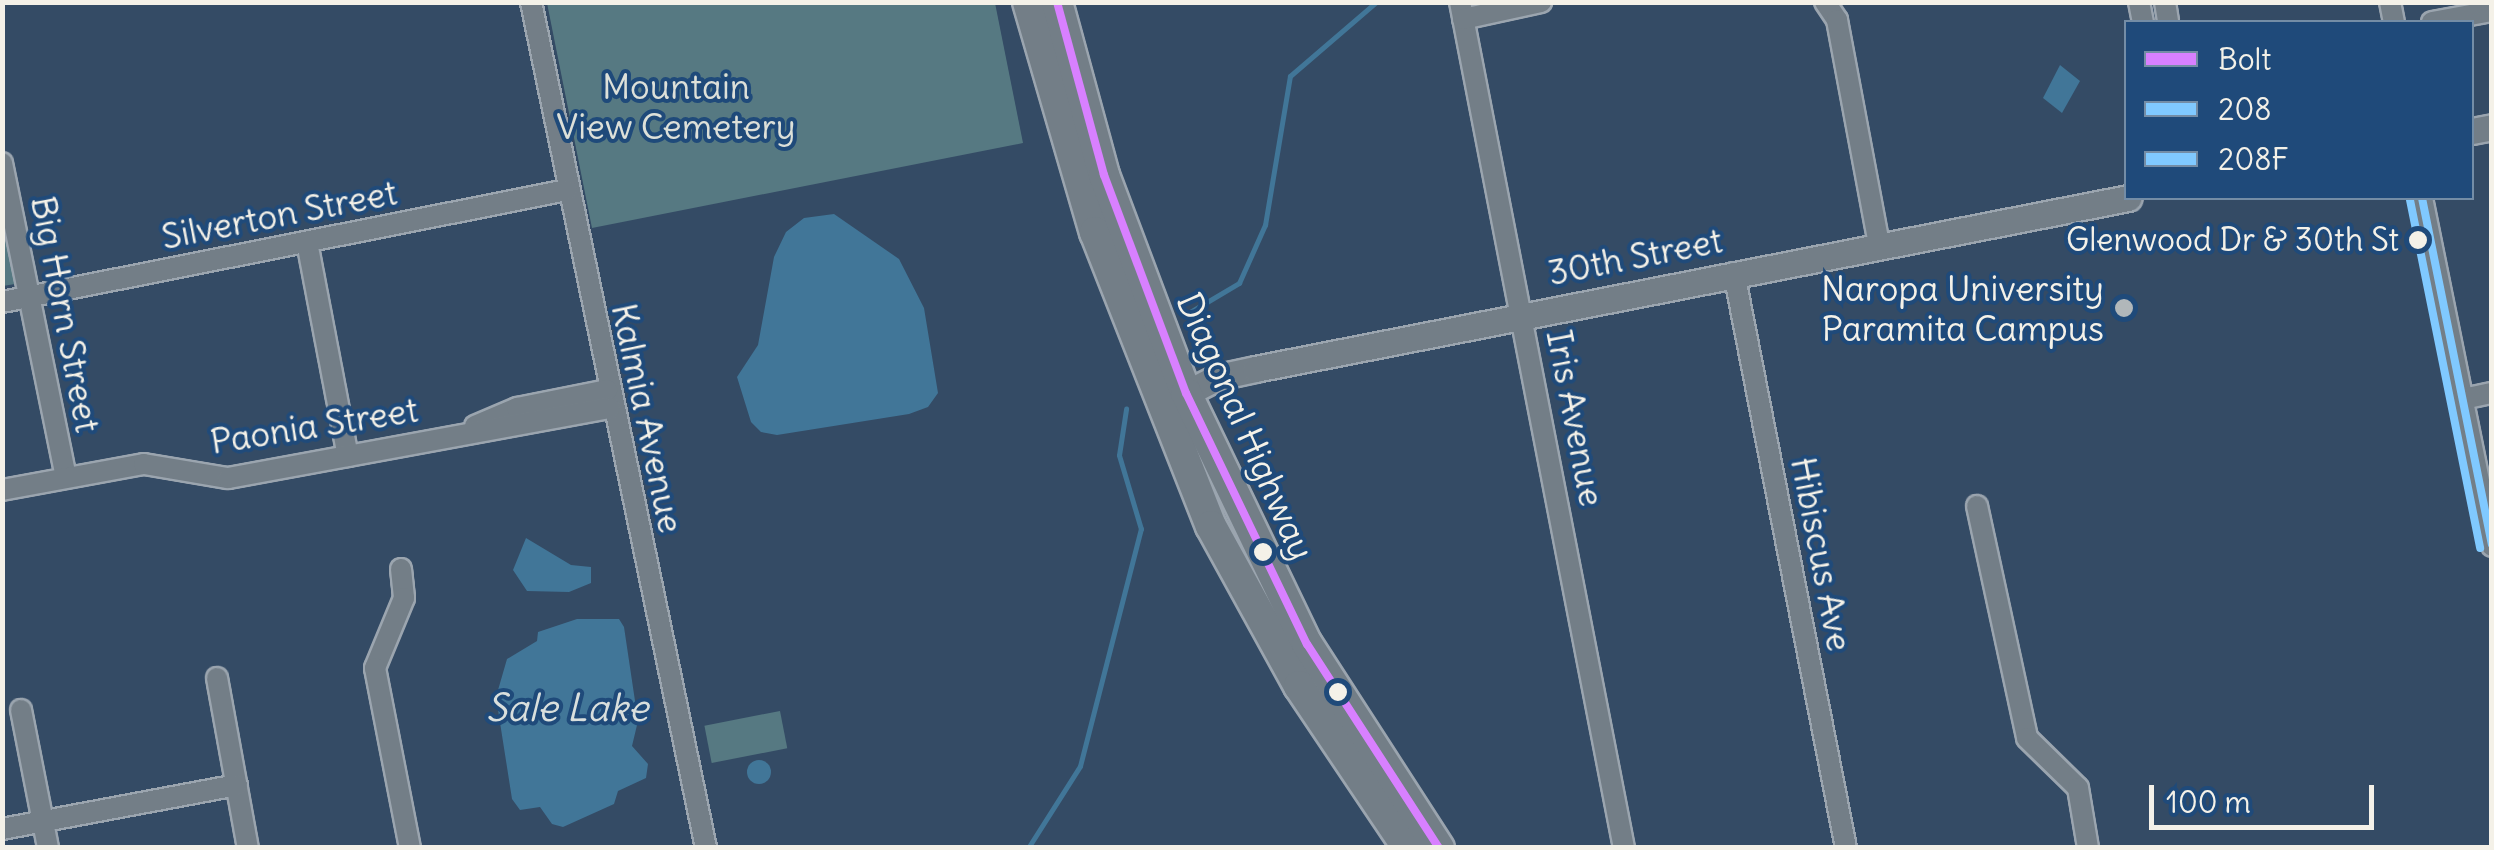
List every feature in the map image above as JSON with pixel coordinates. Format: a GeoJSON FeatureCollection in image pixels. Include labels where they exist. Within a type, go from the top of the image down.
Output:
{"type":"FeatureCollection","features":[{"type":"Feature","properties":{"kind":"highway","name":"Diagonal Highway"},"geometry":{"type":"LineString","coordinates":[[1028,2],[1095,232],[1174,399],[1307,644],[1438,848]]}},
{"type":"Feature","properties":{"kind":"highway","name":"Diagonal Highway"},"geometry":{"type":"LineString","coordinates":[[1057,2],[1104,176],[1211,526],[1335,745],[1408,848]]}},
{"type":"Feature","properties":{"kind":"main road","name":"30th Street"},"geometry":{"type":"LineString","coordinates":[[1174,399],[1225,375],[2124,199]]}},
{"type":"Feature","properties":{"kind":"street","name":"Kalmia Avenue"},"geometry":{"type":"LineString","coordinates":[[531,2],[609,399],[706,848]]}},
{"type":"Feature","properties":{"kind":"street"},"geometry":{"type":"LineString","coordinates":[[1461,11],[1541,2]]}},
{"type":"Feature","properties":{"kind":"street"},"geometry":{"type":"LineString","coordinates":[[1825,2],[1837,20],[1879,246]]}},
{"type":"Feature","properties":{"kind":"street","name":"Iris Avenue"},"geometry":{"type":"LineString","coordinates":[[1461,11],[1624,848]]}},
{"type":"Feature","properties":{"kind":"street"},"geometry":{"type":"LineString","coordinates":[[2443,20],[2492,11]]}},
{"type":"Feature","properties":{"kind":"street","name":"Big Horn Street"},"geometry":{"type":"LineString","coordinates":[[2,163],[66,478]]}},
{"type":"Feature","properties":{"kind":"street","name":"Silverton Street"},"geometry":{"type":"LineString","coordinates":[[2,302],[567,190]]}},
{"type":"Feature","properties":{"kind":"street"},"geometry":{"type":"LineString","coordinates":[[2422,200],[2492,546]]}},
{"type":"Feature","properties":{"kind":"street"},"geometry":{"type":"LineString","coordinates":[[307,242],[348,456]]}},
{"type":"Feature","properties":{"kind":"street","name":"Hibiscus Ave"},"geometry":{"type":"LineString","coordinates":[[1734,273],[1846,848]]}},
{"type":"Feature","properties":{"kind":"street"},"geometry":{"type":"LineString","coordinates":[[2462,400],[2492,393]]}},
{"type":"Feature","properties":{"kind":"street","name":"Paonia Street"},"geometry":{"type":"LineString","coordinates":[[2,490],[144,464],[228,478],[460,434],[609,399]]}},
{"type":"Feature","properties":{"kind":"street"},"geometry":{"type":"LineString","coordinates":[[1977,506],[2028,738],[2078,788],[2088,848]]}},
{"type":"Feature","properties":{"kind":"street"},"geometry":{"type":"LineString","coordinates":[[401,569],[404,598],[375,668],[410,848]]}},
{"type":"Feature","properties":{"kind":"street"},"geometry":{"type":"LineString","coordinates":[[216,678],[248,848]]}},
{"type":"Feature","properties":{"kind":"street"},"geometry":{"type":"LineString","coordinates":[[20,710],[48,848]]}},
{"type":"Feature","properties":{"kind":"street"},"geometry":{"type":"LineString","coordinates":[[2,828],[237,784]]}},
{"type":"Feature","properties":{"kind":"green space","name":"Mountain View Cemetery"},"geometry":{"type":"Polygon","coordinates":[[[547,3],[995,3],[1023,143],[592,228],[547,3]]]}},
{"type":"Feature","properties":{"kind":"green space"},"geometry":{"type":"Polygon","coordinates":[[[3,221],[15,284],[2,286],[3,221]]]}},
{"type":"Feature","properties":{"kind":"green space"},"geometry":{"type":"Polygon","coordinates":[[[780,711],[787,748],[712,763],[704,726],[780,711]]]}},
{"type":"Feature","properties":{"kind":"water"},"geometry":{"type":"Polygon","coordinates":[[[2060,65],[2080,81],[2062,113],[2043,98],[2060,65]]]}},
{"type":"Feature","properties":{"kind":"water"},"geometry":{"type":"Polygon","coordinates":[[[834,214],[899,259],[924,308],[938,393],[928,407],[909,414],[777,435],[761,432],[751,422],[737,377],[758,345],[774,257],[786,232],[804,218],[834,214]]]}},
{"type":"Feature","properties":{"kind":"water"},"geometry":{"type":"Polygon","coordinates":[[[526,538],[571,565],[591,567],[591,583],[569,592],[527,591],[513,570],[526,538]]]}},
{"type":"Feature","properties":{"kind":"water","name":"Sale Lake"},"geometry":{"type":"Polygon","coordinates":[[[577,619],[619,619],[624,627],[638,721],[632,746],[648,764],[646,778],[618,791],[614,804],[563,827],[552,824],[540,807],[520,810],[512,799],[496,697],[507,659],[537,641],[538,632],[577,619]]]}},
{"type":"Feature","properties":{"kind":"water"},"geometry":{"type":"Polygon","coordinates":[[[759,760],[771,772],[759,784],[747,772],[759,760]]]}},
{"type":"Feature","properties":{"kind":"waterway"},"geometry":{"type":"LineString","coordinates":[[1185,315],[1239,283],[1265,225],[1290,76],[1376,2]]}},
{"type":"Feature","properties":{"kind":"waterway"},"geometry":{"type":"LineString","coordinates":[[1028,848],[1080,766],[1141,529],[1119,455],[1126,409]]}},
{"type":"Feature","properties":{"kind":"transit line","name":"Bolt"},"geometry":{"type":"LineString","coordinates":[[1057,2],[1104,175],[1186,393],[1307,644],[1439,848]]}},
{"type":"Feature","properties":{"kind":"transit line","name":"208F"},"geometry":{"type":"LineString","coordinates":[[2410,200],[2480,548]]}},
{"type":"Feature","properties":{"kind":"transit line","name":"208"},"geometry":{"type":"LineString","coordinates":[[2422,200],[2492,544]]}},
{"type":"Feature","properties":{"kind":"place","name":"Glenwood Dr & 30th St"},"geometry":{"type":"Point","coordinates":[2418,240]}},
{"type":"Feature","properties":{"kind":"place","name":"Naropa University Paramita Campus"},"geometry":{"type":"Point","coordinates":[2124,308]}}]}
